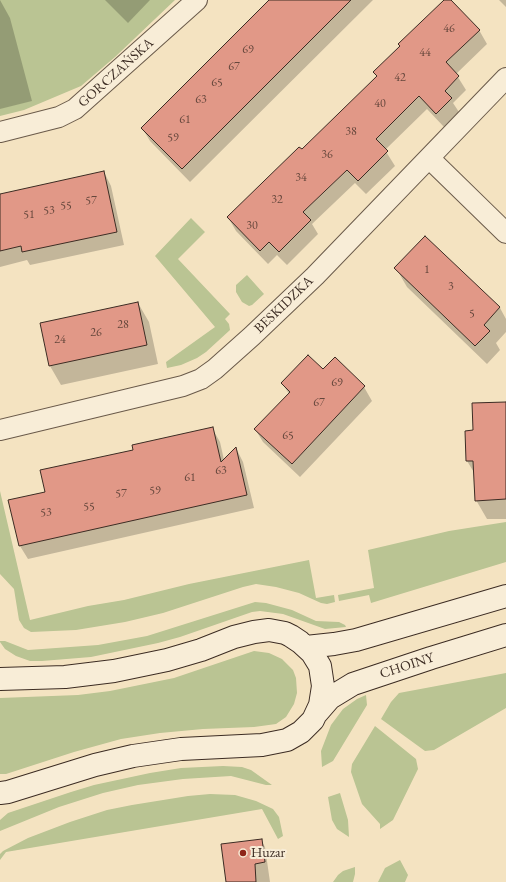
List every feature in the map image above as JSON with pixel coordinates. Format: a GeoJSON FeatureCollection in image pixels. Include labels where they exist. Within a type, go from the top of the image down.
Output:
{"type":"FeatureCollection","features":[{"type":"Feature","properties":{"kind":"street","name":"GORCZAŃSKA"},"geometry":{"type":"LineString","coordinates":[[0,132],[59,117],[75,110],[197,0]]}},
{"type":"Feature","properties":{"kind":"street","name":"BESKIDZKA"},"geometry":{"type":"LineString","coordinates":[[0,430],[183,386],[201,379],[215,369],[242,345],[315,276],[506,78]]}},
{"type":"Feature","properties":{"kind":"street"},"geometry":{"type":"LineString","coordinates":[[429,158],[506,233]]}},
{"type":"Feature","properties":{"kind":"street"},"geometry":{"type":"LineString","coordinates":[[306,647],[334,644],[361,638],[506,596]]}},
{"type":"Feature","properties":{"kind":"street"},"geometry":{"type":"LineString","coordinates":[[0,679],[65,677],[148,665],[184,655],[234,637],[262,630],[269,630],[285,634],[300,642],[316,659],[320,666],[322,678],[322,697],[317,713]]}},
{"type":"Feature","properties":{"kind":"street","name":"CHOINY"},"geometry":{"type":"LineString","coordinates":[[0,794],[95,765],[133,756],[181,749],[262,745],[287,740],[296,736],[309,726],[317,713],[330,698],[353,684],[404,666],[506,635]]}},
{"type":"Feature","properties":{"kind":"green space"},"geometry":{"type":"Polygon","coordinates":[[[0,0],[175,0],[115,57],[81,86],[24,110],[0,116],[0,0]]]}},
{"type":"Feature","properties":{"kind":"green space"},"geometry":{"type":"Polygon","coordinates":[[[191,218],[205,232],[178,259],[230,314],[225,319],[229,324],[230,330],[206,352],[197,358],[181,365],[167,368],[166,362],[215,327],[155,256],[191,218]]]}},
{"type":"Feature","properties":{"kind":"green space"},"geometry":{"type":"Polygon","coordinates":[[[247,275],[264,294],[249,306],[242,302],[236,292],[236,285],[247,275]]]}},
{"type":"Feature","properties":{"kind":"green space"},"geometry":{"type":"Polygon","coordinates":[[[0,491],[30,620],[88,606],[124,600],[189,584],[309,560],[316,598],[334,595],[335,602],[327,604],[321,603],[299,593],[256,584],[163,613],[125,622],[76,630],[31,632],[24,628],[19,620],[14,589],[0,574],[0,491]]]}},
{"type":"Feature","properties":{"kind":"green space"},"geometry":{"type":"Polygon","coordinates":[[[506,522],[506,562],[371,603],[369,595],[339,601],[338,595],[374,588],[368,550],[449,531],[506,522]]]}},
{"type":"Feature","properties":{"kind":"green space"},"geometry":{"type":"Polygon","coordinates":[[[255,602],[266,603],[292,610],[316,621],[339,622],[346,627],[325,629],[283,614],[260,611],[252,612],[158,643],[91,657],[42,661],[30,661],[16,656],[5,649],[0,642],[5,641],[28,650],[98,645],[147,636],[255,602]]]}},
{"type":"Feature","properties":{"kind":"green space"},"geometry":{"type":"Polygon","coordinates":[[[254,651],[269,653],[282,659],[293,670],[296,678],[297,693],[294,704],[286,717],[276,724],[254,727],[203,729],[160,733],[121,739],[74,752],[6,774],[0,774],[0,698],[78,695],[110,691],[174,678],[254,651]]]}},
{"type":"Feature","properties":{"kind":"green space"},"geometry":{"type":"Polygon","coordinates":[[[506,673],[506,708],[434,750],[425,751],[381,719],[391,702],[399,693],[506,673]]]}},
{"type":"Feature","properties":{"kind":"green space"},"geometry":{"type":"Polygon","coordinates":[[[366,695],[367,705],[333,761],[322,767],[321,751],[331,725],[343,709],[357,699],[366,695]]]}},
{"type":"Feature","properties":{"kind":"green space"},"geometry":{"type":"Polygon","coordinates":[[[375,726],[416,759],[418,769],[393,820],[380,829],[380,824],[362,804],[351,772],[352,764],[375,726]]]}},
{"type":"Feature","properties":{"kind":"green space"},"geometry":{"type":"Polygon","coordinates":[[[223,766],[242,767],[251,770],[272,785],[266,785],[231,776],[183,779],[138,785],[103,793],[59,807],[0,831],[0,820],[8,813],[94,785],[181,768],[223,766]]]}},
{"type":"Feature","properties":{"kind":"green space"},"geometry":{"type":"Polygon","coordinates":[[[340,793],[348,820],[349,837],[337,829],[332,820],[328,797],[340,793]]]}},
{"type":"Feature","properties":{"kind":"green space"},"geometry":{"type":"Polygon","coordinates":[[[210,794],[235,795],[256,801],[273,809],[279,817],[283,836],[278,839],[262,809],[6,852],[0,860],[0,854],[3,851],[28,838],[107,810],[188,796],[210,794]]]}},
{"type":"Feature","properties":{"kind":"green space"},"geometry":{"type":"Polygon","coordinates":[[[400,860],[408,875],[405,882],[378,882],[385,868],[400,860]]]}},
{"type":"Feature","properties":{"kind":"green space"},"geometry":{"type":"Polygon","coordinates":[[[355,867],[353,882],[333,882],[343,871],[355,867]]]}},
{"type":"Feature","properties":{"kind":"building"},"geometry":{"type":"Polygon","coordinates":[[[269,0],[351,0],[182,169],[141,128],[269,0]]]}},
{"type":"Feature","properties":{"kind":"building"},"geometry":{"type":"Polygon","coordinates":[[[444,0],[451,0],[480,30],[446,62],[459,76],[445,91],[452,98],[436,114],[419,96],[376,139],[388,151],[358,181],[347,170],[303,212],[311,220],[279,252],[269,242],[260,251],[227,217],[299,147],[302,149],[377,76],[373,72],[400,46],[398,44],[444,0]]]}},
{"type":"Feature","properties":{"kind":"building"},"geometry":{"type":"Polygon","coordinates":[[[104,171],[117,232],[22,252],[21,246],[0,251],[0,194],[104,171]]]}},
{"type":"Feature","properties":{"kind":"building"},"geometry":{"type":"Polygon","coordinates":[[[425,236],[500,307],[484,325],[490,331],[475,346],[394,268],[425,236]]]}},
{"type":"Feature","properties":{"kind":"building"},"geometry":{"type":"Polygon","coordinates":[[[138,302],[147,345],[49,366],[40,323],[138,302]]]}},
{"type":"Feature","properties":{"kind":"building"},"geometry":{"type":"Polygon","coordinates":[[[308,355],[323,369],[335,357],[365,386],[292,464],[254,429],[290,392],[281,383],[308,355]]]}},
{"type":"Feature","properties":{"kind":"building"},"geometry":{"type":"Polygon","coordinates":[[[506,402],[506,499],[475,501],[473,461],[466,461],[465,431],[473,430],[472,403],[506,402]]]}},
{"type":"Feature","properties":{"kind":"building"},"geometry":{"type":"Polygon","coordinates":[[[213,427],[221,462],[236,447],[247,495],[19,546],[8,500],[45,492],[40,470],[133,450],[132,445],[213,427]]]}},
{"type":"Feature","properties":{"kind":"building","name":"Huzar"},"geometry":{"type":"Polygon","coordinates":[[[262,839],[265,862],[255,864],[256,882],[226,882],[221,844],[262,839]]]}},
{"type":"Feature","properties":{"kind":"place","name":"Huzar"},"geometry":{"type":"Point","coordinates":[243,853]}}]}
